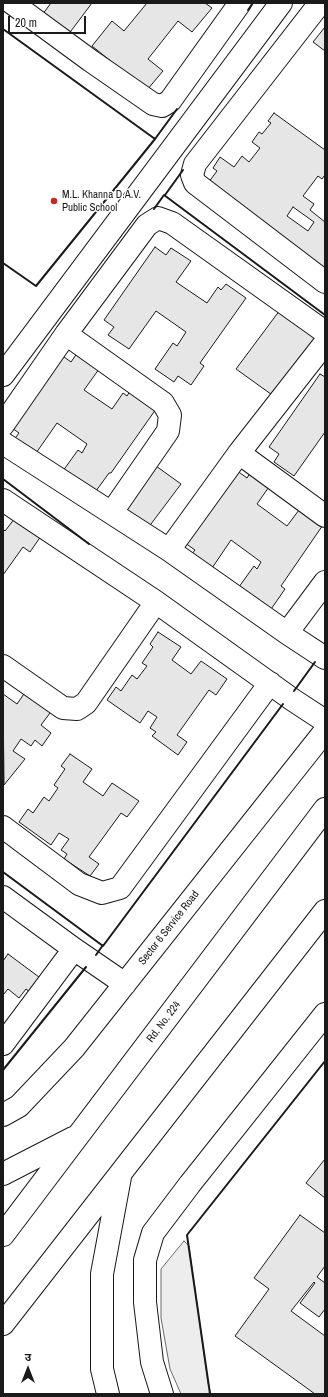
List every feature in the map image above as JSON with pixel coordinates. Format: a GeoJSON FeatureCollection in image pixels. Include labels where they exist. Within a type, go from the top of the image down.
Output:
{"type":"FeatureCollection","features":[{"type":"Feature","properties":{"kind":"street"},"geometry":{"type":"LineString","coordinates":[[12,3],[153,104],[162,106],[170,101],[240,3]]}},
{"type":"Feature","properties":{"kind":"street"},"geometry":{"type":"LineString","coordinates":[[3,375],[281,3]]}},
{"type":"Feature","properties":{"kind":"street"},"geometry":{"type":"LineString","coordinates":[[320,3],[195,164],[192,175],[194,183],[325,282]]}},
{"type":"Feature","properties":{"kind":"street"},"geometry":{"type":"LineString","coordinates":[[3,425],[66,334],[147,225],[158,218],[172,223],[325,332]]}},
{"type":"Feature","properties":{"kind":"street"},"geometry":{"type":"LineString","coordinates":[[66,334],[163,403],[170,415],[168,431],[112,512]]}},
{"type":"Feature","properties":{"kind":"street"},"geometry":{"type":"LineString","coordinates":[[169,550],[239,453],[325,343]]}},
{"type":"Feature","properties":{"kind":"street"},"geometry":{"type":"LineString","coordinates":[[3,443],[169,550],[325,658]]}},
{"type":"Feature","properties":{"kind":"street"},"geometry":{"type":"LineString","coordinates":[[239,453],[325,516]]}},
{"type":"Feature","properties":{"kind":"street"},"geometry":{"type":"LineString","coordinates":[[3,500],[156,602],[325,721]]}},
{"type":"Feature","properties":{"kind":"street"},"geometry":{"type":"LineString","coordinates":[[287,632],[325,582]]}},
{"type":"Feature","properties":{"kind":"street"},"geometry":{"type":"LineString","coordinates":[[3,666],[63,708],[77,710],[86,703],[156,602]]}},
{"type":"Feature","properties":{"kind":"street"},"geometry":{"type":"LineString","coordinates":[[3,827],[79,884],[102,892],[120,888],[270,683]]}},
{"type":"Feature","properties":{"kind":"street","name":"Sector 6 Service Road"},"geometry":{"type":"LineString","coordinates":[[3,1115],[19,1106],[74,1048],[325,731]]}},
{"type":"Feature","properties":{"kind":"street","name":"Rd. No. 224"},"geometry":{"type":"LineString","coordinates":[[3,1235],[325,809]]}},
{"type":"Feature","properties":{"kind":"street"},"geometry":{"type":"LineString","coordinates":[[3,897],[74,950],[125,984]]}},
{"type":"Feature","properties":{"kind":"street"},"geometry":{"type":"LineString","coordinates":[[3,1324],[325,911]]}},
{"type":"Feature","properties":{"kind":"street"},"geometry":{"type":"LineString","coordinates":[[3,1044],[74,950]]}},
{"type":"Feature","properties":{"kind":"street"},"geometry":{"type":"LineString","coordinates":[[162,1394],[152,1362],[145,1302],[145,1260],[154,1233],[190,1184],[325,1014]]}},
{"type":"Feature","properties":{"kind":"street"},"geometry":{"type":"LineString","coordinates":[[3,1174],[77,1136]]}},
{"type":"Feature","properties":{"kind":"street"},"geometry":{"type":"LineString","coordinates":[[108,1394],[102,1369],[102,1274],[120,1174]]}},
{"type":"Feature","properties":{"kind":"shaded area"},"geometry":{"type":"Polygon","coordinates":[[[184,1241],[189,1246],[208,1383],[211,1394],[181,1394],[170,1369],[161,1318],[161,1269],[184,1241]]]}},
{"type":"Feature","properties":{"kind":"building"},"geometry":{"type":"Polygon","coordinates":[[[51,3],[92,3],[68,35],[42,15],[51,3]]]}},
{"type":"Feature","properties":{"kind":"building"},"geometry":{"type":"Polygon","coordinates":[[[147,3],[205,3],[212,8],[192,32],[178,21],[148,59],[163,71],[147,90],[92,46],[112,21],[124,31],[147,3]]]}},
{"type":"Feature","properties":{"kind":"building"},"geometry":{"type":"Polygon","coordinates":[[[325,27],[325,51],[313,42],[325,27]]]}},
{"type":"Feature","properties":{"kind":"building"},"geometry":{"type":"Polygon","coordinates":[[[274,113],[325,150],[325,176],[322,179],[318,176],[303,196],[314,204],[310,210],[325,222],[325,269],[208,183],[217,171],[213,168],[220,157],[234,167],[242,156],[249,162],[260,148],[252,142],[259,132],[262,134],[271,123],[268,121],[274,113]],[[293,207],[287,216],[308,231],[314,222],[293,207]]]}},
{"type":"Feature","properties":{"kind":"building"},"geometry":{"type":"Polygon","coordinates":[[[155,247],[166,255],[171,248],[191,261],[176,282],[207,303],[218,287],[221,290],[226,284],[246,298],[200,363],[204,366],[191,385],[178,376],[174,382],[155,369],[173,343],[177,346],[186,332],[156,311],[129,349],[108,335],[114,327],[104,320],[155,247]]]}},
{"type":"Feature","properties":{"kind":"building"},"geometry":{"type":"Polygon","coordinates":[[[280,310],[318,339],[275,397],[236,369],[280,310]]]}},
{"type":"Feature","properties":{"kind":"building"},"geometry":{"type":"Polygon","coordinates":[[[80,349],[102,365],[84,390],[112,409],[123,393],[127,396],[130,391],[156,409],[111,473],[109,473],[96,491],[60,475],[78,450],[82,453],[87,444],[57,423],[34,456],[13,441],[19,433],[9,426],[60,354],[71,362],[80,349]]]}},
{"type":"Feature","properties":{"kind":"building"},"geometry":{"type":"Polygon","coordinates":[[[320,374],[325,377],[325,432],[294,476],[274,462],[279,454],[269,447],[320,374]]]}},
{"type":"Feature","properties":{"kind":"building"},"geometry":{"type":"Polygon","coordinates":[[[156,466],[181,484],[145,532],[120,514],[156,466]]]}},
{"type":"Feature","properties":{"kind":"building"},"geometry":{"type":"Polygon","coordinates":[[[236,470],[247,478],[252,470],[271,484],[257,504],[287,526],[299,510],[325,522],[281,586],[285,589],[267,615],[236,591],[254,566],[257,569],[261,562],[231,540],[208,574],[187,560],[195,550],[185,543],[236,470]]]}},
{"type":"Feature","properties":{"kind":"building"},"geometry":{"type":"Polygon","coordinates":[[[15,518],[41,536],[30,552],[23,547],[3,575],[3,529],[5,531],[15,518]]]}},
{"type":"Feature","properties":{"kind":"building"},"geometry":{"type":"Polygon","coordinates":[[[158,632],[181,647],[172,660],[191,674],[201,661],[227,679],[216,695],[209,690],[177,735],[187,742],[178,755],[152,736],[156,732],[150,728],[157,717],[148,711],[140,723],[107,700],[116,687],[121,691],[132,675],[137,679],[147,666],[142,663],[153,647],[150,644],[158,632]]]}},
{"type":"Feature","properties":{"kind":"building"},"geometry":{"type":"Polygon","coordinates":[[[26,691],[53,709],[41,725],[51,733],[42,746],[35,740],[31,746],[21,739],[13,751],[25,759],[4,785],[3,694],[17,704],[26,691]]]}},
{"type":"Feature","properties":{"kind":"building"},"geometry":{"type":"Polygon","coordinates":[[[70,754],[92,769],[83,782],[103,796],[112,783],[139,801],[127,817],[121,813],[89,857],[99,864],[90,876],[64,859],[67,854],[61,850],[69,839],[59,833],[51,845],[19,822],[28,809],[33,813],[44,797],[49,801],[58,788],[54,785],[65,769],[61,766],[70,754]]]}},
{"type":"Feature","properties":{"kind":"building"},"geometry":{"type":"Polygon","coordinates":[[[8,954],[43,980],[32,994],[26,989],[19,998],[8,989],[3,995],[3,961],[8,954]]]}},
{"type":"Feature","properties":{"kind":"building"},"geometry":{"type":"Polygon","coordinates":[[[325,1159],[325,1198],[306,1183],[325,1159]]]}},
{"type":"Feature","properties":{"kind":"building"},"geometry":{"type":"Polygon","coordinates":[[[300,1215],[325,1233],[325,1266],[317,1277],[325,1283],[325,1309],[319,1317],[300,1303],[315,1283],[314,1282],[291,1311],[325,1336],[325,1394],[315,1394],[235,1336],[269,1289],[254,1278],[300,1215]]]}},
{"type":"Feature","properties":{"kind":"wall"},"geometry":{"type":"LineString","coordinates":[[248,10],[253,3]]}},
{"type":"Feature","properties":{"kind":"wall"},"geometry":{"type":"LineString","coordinates":[[3,29],[155,139],[36,286],[3,263]]}},
{"type":"Feature","properties":{"kind":"wall"},"geometry":{"type":"LineString","coordinates":[[154,138],[155,139],[177,109]]}},
{"type":"Feature","properties":{"kind":"wall"},"geometry":{"type":"LineString","coordinates":[[165,195],[183,170]]}},
{"type":"Feature","properties":{"kind":"wall"},"geometry":{"type":"LineString","coordinates":[[154,209],[164,195],[325,315]]}},
{"type":"Feature","properties":{"kind":"wall"},"geometry":{"type":"LineString","coordinates":[[3,479],[89,544]]}},
{"type":"Feature","properties":{"kind":"wall"},"geometry":{"type":"LineString","coordinates":[[294,691],[315,662]]}},
{"type":"Feature","properties":{"kind":"wall"},"geometry":{"type":"LineString","coordinates":[[3,872],[103,946],[283,704]]}},
{"type":"Feature","properties":{"kind":"wall"},"geometry":{"type":"LineString","coordinates":[[96,955],[103,945]]}},
{"type":"Feature","properties":{"kind":"wall"},"geometry":{"type":"LineString","coordinates":[[3,1070],[86,967]]}},
{"type":"Feature","properties":{"kind":"wall"},"geometry":{"type":"LineString","coordinates":[[210,1394],[187,1235],[325,1061]]}},
{"type":"Feature","properties":{"kind":"place","name":"M.L. Khanna D.A.V. Public School"},"geometry":{"type":"Point","coordinates":[54,201]}}]}
